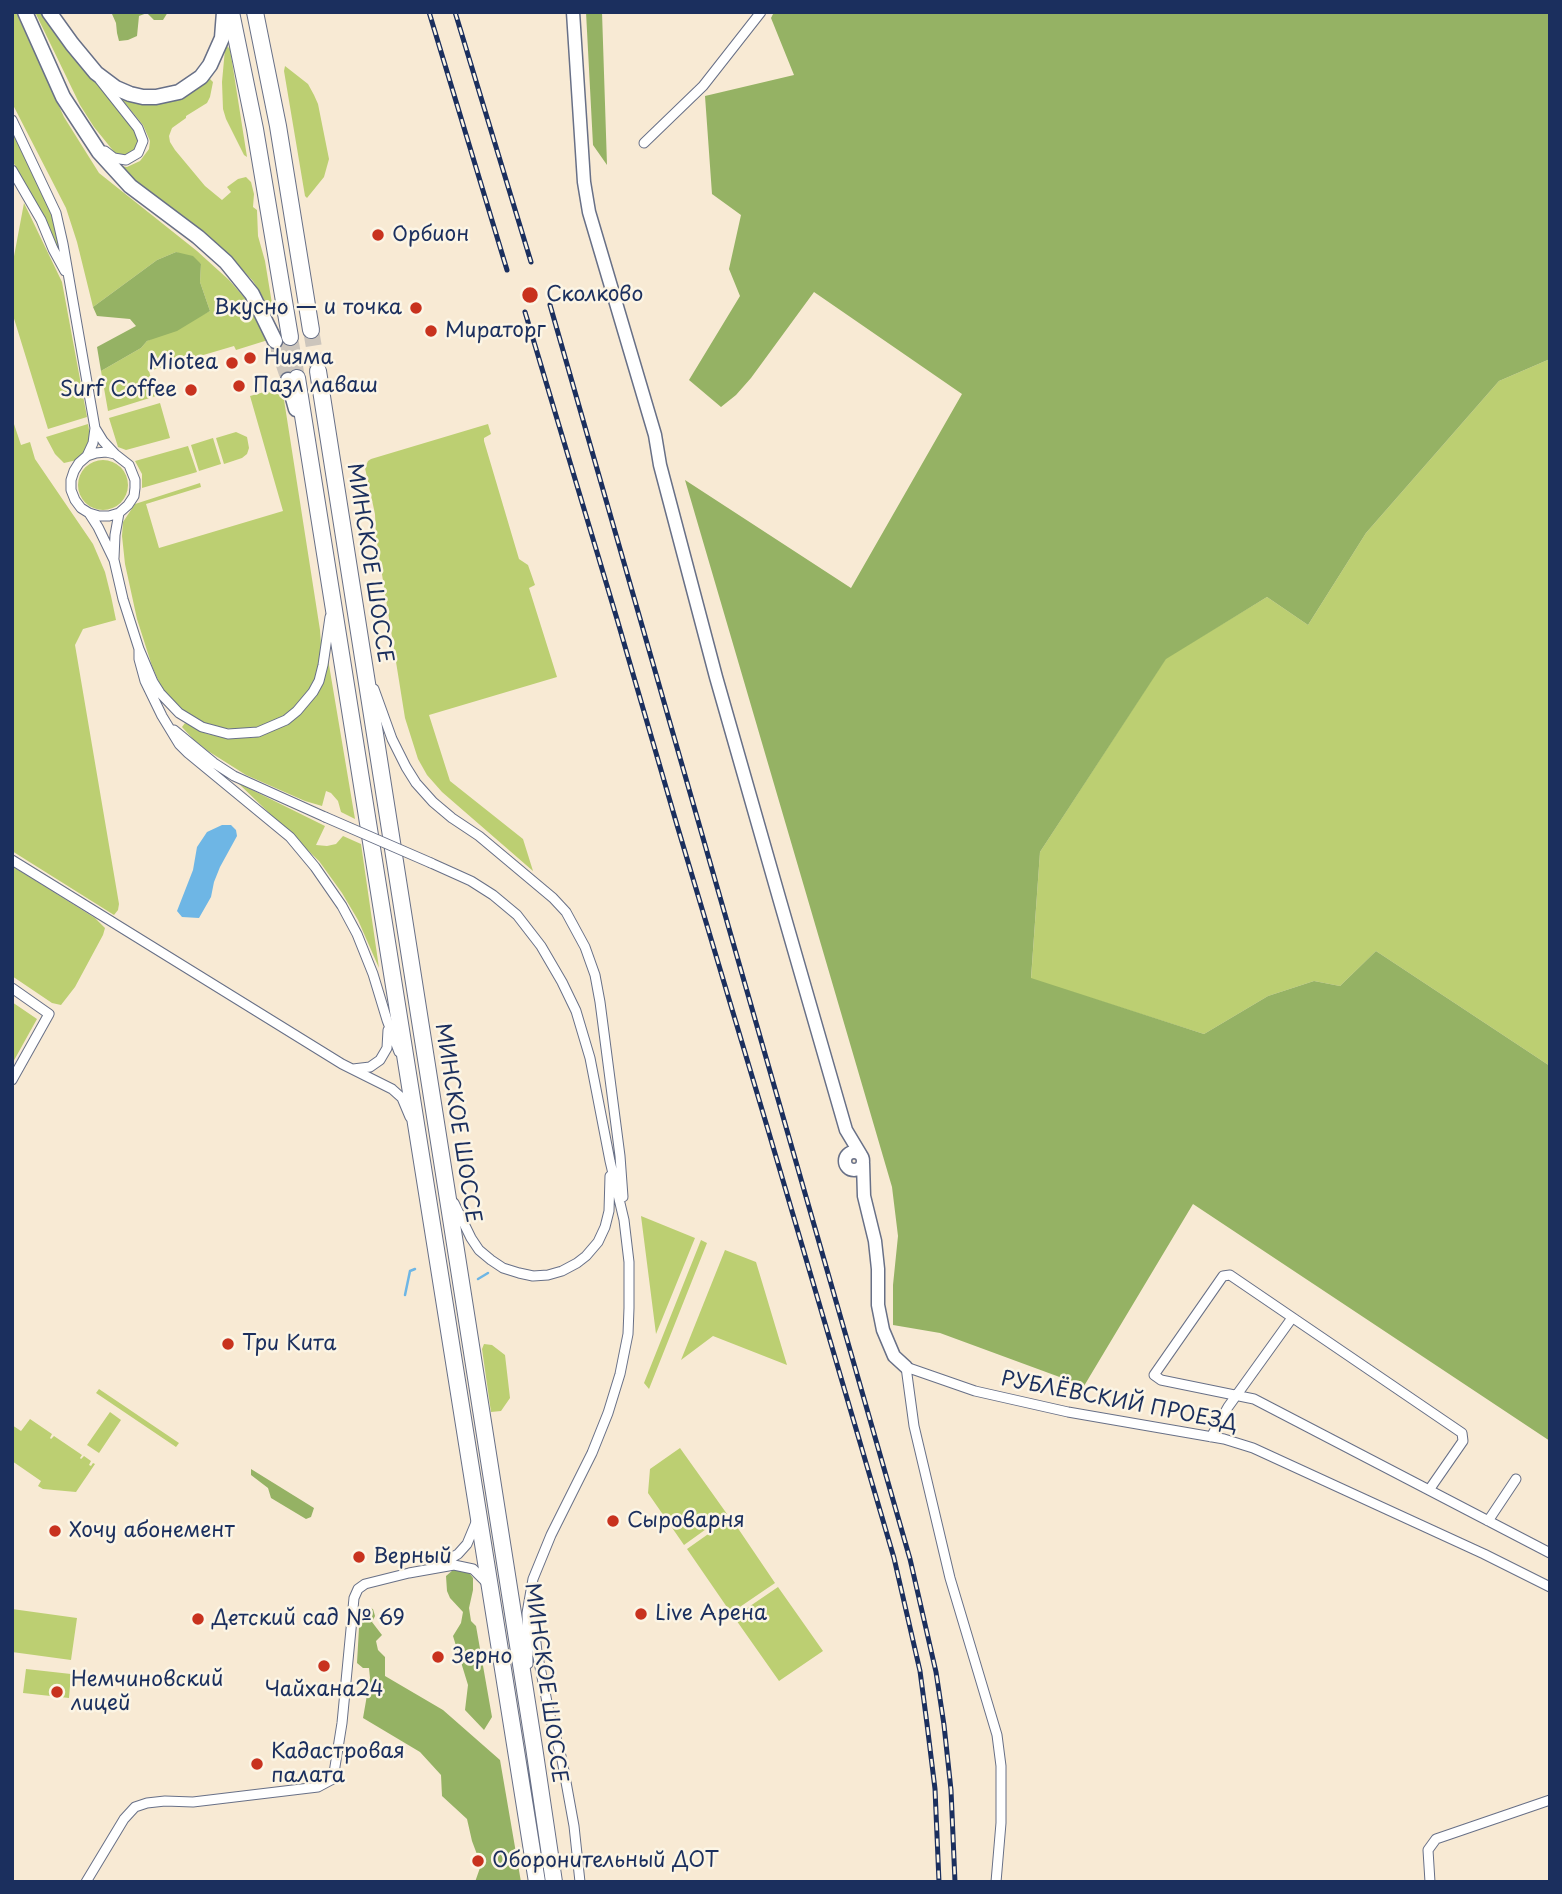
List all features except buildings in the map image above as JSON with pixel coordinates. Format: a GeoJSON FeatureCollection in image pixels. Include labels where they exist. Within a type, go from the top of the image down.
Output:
{"type":"FeatureCollection","features":[{"type":"Feature","properties":{"kind":"highway"},"geometry":{"type":"LineString","coordinates":[[231,12],[258,141],[282,339]]}},
{"type":"Feature","properties":{"kind":"highway"},"geometry":{"type":"LineString","coordinates":[[254,12],[278,126],[311,330]]}},
{"type":"Feature","properties":{"kind":"highway","name":"МИНСКОЕ ШОССЕ"},"geometry":{"type":"LineString","coordinates":[[318,371],[554,1882]]}},
{"type":"Feature","properties":{"kind":"highway","name":"МИНСКОЕ ШОССЕ"},"geometry":{"type":"LineString","coordinates":[[292,379],[309,458],[537,1882]]}},
{"type":"Feature","properties":{"kind":"main road"},"geometry":{"type":"LineString","coordinates":[[25,12],[63,97],[99,152],[130,186],[198,237],[226,262],[252,294],[282,339]]}},
{"type":"Feature","properties":{"kind":"main road"},"geometry":{"type":"LineString","coordinates":[[50,12],[96,73],[116,88],[143,97],[179,92],[201,77],[210,65],[222,38],[224,12]]}},
{"type":"Feature","properties":{"kind":"street"},"geometry":{"type":"LineString","coordinates":[[573,12],[584,182],[589,212],[655,435],[660,465],[716,677],[846,1130],[862,1159],[864,1196]]}},
{"type":"Feature","properties":{"kind":"street"},"geometry":{"type":"LineString","coordinates":[[644,143],[704,86],[761,12]]}},
{"type":"Feature","properties":{"kind":"street"},"geometry":{"type":"LineString","coordinates":[[77,118],[100,146],[114,158],[120,160],[133,157],[141,148],[143,142],[138,128],[96,73]]}},
{"type":"Feature","properties":{"kind":"street"},"geometry":{"type":"LineString","coordinates":[[12,120],[56,213],[95,428],[93,443],[87,456]]}},
{"type":"Feature","properties":{"kind":"street"},"geometry":{"type":"LineString","coordinates":[[12,170],[41,220],[69,278]]}},
{"type":"Feature","properties":{"kind":"street"},"geometry":{"type":"LineString","coordinates":[[95,428],[103,441],[129,465],[135,480],[134,496],[128,506],[119,513],[109,516],[89,513],[81,508],[71,490],[74,471],[87,456],[106,452],[115,454]]}},
{"type":"Feature","properties":{"kind":"street"},"geometry":{"type":"LineString","coordinates":[[89,513],[114,560],[139,649],[153,682],[178,713],[213,731],[228,734],[258,732],[286,720],[297,711],[313,692],[323,666],[331,598]]}},
{"type":"Feature","properties":{"kind":"street"},"geometry":{"type":"LineString","coordinates":[[114,560],[119,513]]}},
{"type":"Feature","properties":{"kind":"street"},"geometry":{"type":"LineString","coordinates":[[359,637],[392,739],[416,783],[433,802],[553,898],[566,912],[585,947],[595,975],[600,1002],[620,1156],[629,1262],[628,1334],[608,1413],[533,1579],[527,1613],[530,1722]]}},
{"type":"Feature","properties":{"kind":"street"},"geometry":{"type":"LineString","coordinates":[[139,649],[145,681],[179,744],[290,837],[342,906],[373,974],[408,1076]]}},
{"type":"Feature","properties":{"kind":"street"},"geometry":{"type":"LineString","coordinates":[[167,724],[234,776],[471,881],[517,915],[562,982],[579,1023],[590,1058],[624,1220]]}},
{"type":"Feature","properties":{"kind":"street"},"geometry":{"type":"LineString","coordinates":[[12,860],[342,1064],[392,1089],[402,1098],[417,1134]]}},
{"type":"Feature","properties":{"kind":"street"},"geometry":{"type":"LineString","coordinates":[[12,988],[49,1014],[12,1080]]}},
{"type":"Feature","properties":{"kind":"street"},"geometry":{"type":"LineString","coordinates":[[353,1069],[370,1067],[380,1060],[387,1048],[387,1020]]}},
{"type":"Feature","properties":{"kind":"street"},"geometry":{"type":"LineString","coordinates":[[846,1130],[847,1163],[864,1196],[875,1241],[878,1305],[883,1330],[894,1356],[906,1367],[914,1426],[950,1578],[997,1735],[1001,1766],[1001,1823],[996,1882]]}},
{"type":"Feature","properties":{"kind":"street"},"geometry":{"type":"LineString","coordinates":[[847,1163],[852,1153],[862,1159]]}},
{"type":"Feature","properties":{"kind":"street"},"geometry":{"type":"LineString","coordinates":[[444,1182],[464,1227],[479,1250],[503,1268],[533,1276],[548,1275],[577,1263],[598,1242],[609,1211],[610,1161]]}},
{"type":"Feature","properties":{"kind":"street"},"geometry":{"type":"LineString","coordinates":[[1429,1490],[1463,1441],[1462,1433],[1230,1275],[1223,1276],[1154,1375],[1161,1380],[1254,1399],[1550,1553]]}},
{"type":"Feature","properties":{"kind":"street"},"geometry":{"type":"LineString","coordinates":[[1211,1437],[1236,1396],[1292,1318]]}},
{"type":"Feature","properties":{"kind":"street","name":"РУБЛЁВСКИЙ ПРОЕЗД"},"geometry":{"type":"LineString","coordinates":[[906,1367],[975,1391],[1068,1412],[1211,1437],[1253,1448],[1550,1587]]}},
{"type":"Feature","properties":{"kind":"street"},"geometry":{"type":"LineString","coordinates":[[1488,1521],[1516,1479]]}},
{"type":"Feature","properties":{"kind":"street"},"geometry":{"type":"LineString","coordinates":[[436,1567],[458,1554],[467,1544],[478,1515]]}},
{"type":"Feature","properties":{"kind":"street"},"geometry":{"type":"LineString","coordinates":[[542,1558],[532,1617],[549,1712],[562,1760],[580,1882]]}},
{"type":"Feature","properties":{"kind":"street"},"geometry":{"type":"LineString","coordinates":[[86,1882],[124,1819],[135,1807],[147,1803],[193,1801],[318,1787],[333,1779],[342,1723],[354,1598],[358,1589],[365,1584],[454,1565],[473,1569],[489,1584]]}},
{"type":"Feature","properties":{"kind":"street"},"geometry":{"type":"LineString","coordinates":[[1430,1882],[1428,1850],[1436,1839],[1550,1800]]}},
{"type":"Feature","properties":{"kind":"green space"},"geometry":{"type":"Polygon","coordinates":[[[12,12],[16,12],[64,117],[99,173],[229,280],[250,304],[268,340],[236,350],[234,346],[149,371],[156,396],[108,411],[101,371],[141,348],[147,341],[210,311],[200,282],[201,264],[176,252],[157,260],[93,307],[66,208],[12,103],[12,12]]]}},
{"type":"Feature","properties":{"kind":"green space"},"geometry":{"type":"Polygon","coordinates":[[[35,12],[45,12],[136,132],[139,140],[137,148],[127,156],[115,153],[94,127],[80,105],[35,12]]]}},
{"type":"Feature","properties":{"kind":"green space"},"geometry":{"type":"Polygon","coordinates":[[[110,12],[168,12],[163,20],[154,20],[147,13],[139,16],[137,36],[119,41],[116,23],[110,12]]]}},
{"type":"Feature","properties":{"kind":"green space"},"geometry":{"type":"Polygon","coordinates":[[[586,12],[602,12],[607,165],[593,145],[586,12]]]}},
{"type":"Feature","properties":{"kind":"green space"},"geometry":{"type":"Polygon","coordinates":[[[774,12],[1550,12],[1550,359],[1499,381],[1366,533],[1308,625],[1267,597],[1166,659],[1040,852],[1031,978],[1204,1034],[1268,996],[1314,981],[1340,986],[1376,951],[1550,1066],[1550,1441],[1193,1204],[1084,1386],[940,1333],[893,1325],[893,1285],[898,1236],[892,1187],[685,480],[851,588],[962,394],[814,292],[751,378],[721,407],[689,380],[740,296],[729,269],[741,215],[712,194],[705,96],[794,75],[771,18],[774,12]]]}},
{"type":"Feature","properties":{"kind":"green space"},"geometry":{"type":"Polygon","coordinates":[[[227,46],[230,49],[247,157],[223,109],[222,82],[227,46]]]}},
{"type":"Feature","properties":{"kind":"green space"},"geometry":{"type":"Polygon","coordinates":[[[285,66],[308,84],[314,95],[329,159],[324,177],[307,198],[284,71],[285,66]]]}},
{"type":"Feature","properties":{"kind":"green space"},"geometry":{"type":"Polygon","coordinates":[[[207,79],[213,82],[207,103],[172,128],[170,142],[205,186],[222,200],[231,192],[227,187],[238,179],[246,177],[251,182],[253,207],[257,210],[258,236],[274,316],[253,281],[224,250],[140,185],[120,166],[127,167],[140,161],[149,149],[150,141],[143,125],[120,97],[162,103],[192,92],[207,79]]]}},
{"type":"Feature","properties":{"kind":"green space"},"geometry":{"type":"Polygon","coordinates":[[[12,130],[49,206],[60,250],[12,160],[12,130]]]}},
{"type":"Feature","properties":{"kind":"green space"},"geometry":{"type":"Polygon","coordinates":[[[24,203],[62,282],[87,417],[48,429],[12,312],[12,267],[24,203]]]}},
{"type":"Feature","properties":{"kind":"green space"},"geometry":{"type":"Polygon","coordinates":[[[176,252],[193,256],[201,264],[200,282],[210,311],[177,331],[147,341],[141,348],[101,371],[97,347],[136,326],[130,319],[97,316],[93,307],[157,260],[176,252]]]}},
{"type":"Feature","properties":{"kind":"green space"},"geometry":{"type":"Polygon","coordinates":[[[1550,359],[1550,1066],[1376,951],[1340,986],[1314,981],[1268,996],[1204,1034],[1031,979],[1040,852],[1166,658],[1267,597],[1308,625],[1366,533],[1499,381],[1550,359]]]}},
{"type":"Feature","properties":{"kind":"green space"},"geometry":{"type":"Polygon","coordinates":[[[282,387],[320,630],[319,662],[316,676],[306,695],[293,709],[261,726],[243,730],[223,728],[205,724],[190,715],[174,704],[162,689],[137,619],[125,564],[123,522],[135,504],[200,483],[201,487],[146,504],[159,548],[283,511],[250,396],[282,387]]]}},
{"type":"Feature","properties":{"kind":"green space"},"geometry":{"type":"Polygon","coordinates":[[[160,403],[170,438],[126,450],[118,447],[109,418],[160,403]]]}},
{"type":"Feature","properties":{"kind":"green space"},"geometry":{"type":"Polygon","coordinates":[[[12,418],[21,445],[30,442],[35,459],[93,544],[105,572],[116,620],[83,629],[75,645],[119,904],[114,915],[12,851],[12,418]]]}},
{"type":"Feature","properties":{"kind":"green space"},"geometry":{"type":"Polygon","coordinates":[[[88,424],[90,435],[85,451],[77,460],[64,463],[55,454],[46,437],[88,424]]]}},
{"type":"Feature","properties":{"kind":"green space"},"geometry":{"type":"Polygon","coordinates":[[[488,424],[491,434],[484,438],[484,441],[519,559],[528,565],[535,585],[529,588],[557,677],[429,715],[450,781],[523,839],[533,871],[442,792],[427,775],[418,759],[405,718],[376,537],[375,514],[365,468],[371,459],[488,424]]]}},
{"type":"Feature","properties":{"kind":"green space"},"geometry":{"type":"Polygon","coordinates":[[[236,432],[247,437],[247,454],[224,464],[216,438],[236,432]]]}},
{"type":"Feature","properties":{"kind":"green space"},"geometry":{"type":"Polygon","coordinates":[[[213,438],[221,464],[199,471],[191,445],[213,438]]]}},
{"type":"Feature","properties":{"kind":"green space"},"geometry":{"type":"Polygon","coordinates":[[[188,446],[197,472],[142,488],[142,474],[135,461],[188,446]]]}},
{"type":"Feature","properties":{"kind":"green space"},"geometry":{"type":"Polygon","coordinates":[[[103,460],[121,467],[128,485],[121,503],[103,510],[85,503],[78,485],[85,467],[103,460]]]}},
{"type":"Feature","properties":{"kind":"green space"},"geometry":{"type":"Polygon","coordinates":[[[328,659],[355,819],[341,812],[338,801],[331,793],[326,791],[322,806],[246,775],[208,751],[182,727],[185,723],[207,734],[230,738],[252,738],[267,733],[292,721],[307,706],[319,691],[328,659]]]}},
{"type":"Feature","properties":{"kind":"green space"},"geometry":{"type":"Polygon","coordinates":[[[238,783],[325,826],[316,845],[336,844],[343,836],[361,844],[379,968],[358,920],[319,861],[238,783]]]}},
{"type":"Feature","properties":{"kind":"green space"},"geometry":{"type":"Polygon","coordinates":[[[12,866],[95,918],[105,928],[75,987],[61,1005],[52,1003],[12,976],[12,866]]]}},
{"type":"Feature","properties":{"kind":"green space"},"geometry":{"type":"Polygon","coordinates":[[[12,1002],[37,1019],[12,1064],[12,1002]]]}},
{"type":"Feature","properties":{"kind":"green space"},"geometry":{"type":"Polygon","coordinates":[[[641,1216],[695,1238],[656,1334],[641,1216]]]}},
{"type":"Feature","properties":{"kind":"green space"},"geometry":{"type":"Polygon","coordinates":[[[701,1240],[707,1243],[649,1389],[644,1383],[701,1240]]]}},
{"type":"Feature","properties":{"kind":"green space"},"geometry":{"type":"Polygon","coordinates":[[[725,1250],[756,1262],[787,1365],[713,1336],[681,1360],[725,1250]]]}},
{"type":"Feature","properties":{"kind":"green space"},"geometry":{"type":"Polygon","coordinates":[[[484,1344],[492,1345],[505,1355],[510,1398],[501,1411],[491,1412],[482,1349],[484,1344]]]}},
{"type":"Feature","properties":{"kind":"green space"},"geometry":{"type":"Polygon","coordinates":[[[99,1389],[179,1443],[176,1447],[96,1393],[99,1389]]]}},
{"type":"Feature","properties":{"kind":"green space"},"geometry":{"type":"Polygon","coordinates":[[[110,1412],[121,1420],[99,1453],[87,1445],[110,1412]]]}},
{"type":"Feature","properties":{"kind":"green space"},"geometry":{"type":"Polygon","coordinates":[[[30,1419],[52,1434],[51,1439],[54,1436],[82,1455],[81,1459],[84,1456],[91,1461],[89,1465],[95,1464],[76,1492],[43,1489],[38,1486],[41,1481],[12,1461],[12,1425],[21,1431],[30,1419]]]}},
{"type":"Feature","properties":{"kind":"green space"},"geometry":{"type":"Polygon","coordinates":[[[680,1448],[727,1514],[684,1545],[648,1493],[650,1469],[680,1448]]]}},
{"type":"Feature","properties":{"kind":"green space"},"geometry":{"type":"Polygon","coordinates":[[[251,1469],[314,1508],[311,1517],[306,1519],[271,1498],[268,1488],[251,1475],[251,1469]]]}},
{"type":"Feature","properties":{"kind":"green space"},"geometry":{"type":"Polygon","coordinates":[[[731,1518],[775,1583],[731,1613],[687,1549],[731,1518]]]}},
{"type":"Feature","properties":{"kind":"green space"},"geometry":{"type":"Polygon","coordinates":[[[453,1570],[468,1571],[473,1578],[469,1608],[471,1621],[476,1626],[492,1717],[484,1730],[465,1710],[468,1685],[453,1636],[461,1623],[463,1612],[447,1591],[446,1576],[453,1570]]]}},
{"type":"Feature","properties":{"kind":"green space"},"geometry":{"type":"Polygon","coordinates":[[[778,1587],[823,1651],[779,1681],[734,1617],[778,1587]]]}},
{"type":"Feature","properties":{"kind":"green space"},"geometry":{"type":"Polygon","coordinates":[[[365,1607],[373,1609],[375,1616],[372,1622],[382,1635],[376,1641],[378,1650],[385,1657],[385,1676],[443,1710],[500,1760],[521,1882],[475,1882],[481,1865],[467,1819],[442,1796],[441,1775],[420,1752],[363,1718],[370,1678],[369,1668],[363,1668],[357,1663],[360,1610],[365,1607]]]}},
{"type":"Feature","properties":{"kind":"green space"},"geometry":{"type":"Polygon","coordinates":[[[12,1609],[77,1618],[71,1660],[12,1652],[12,1609]]]}},
{"type":"Feature","properties":{"kind":"green space"},"geometry":{"type":"Polygon","coordinates":[[[26,1669],[71,1674],[69,1698],[23,1693],[26,1669]]]}},
{"type":"Feature","properties":{"kind":"water"},"geometry":{"type":"Polygon","coordinates":[[[222,825],[231,825],[237,836],[220,867],[211,897],[199,918],[182,917],[177,911],[193,870],[197,847],[207,832],[222,825]]]}},
{"type":"Feature","properties":{"kind":"waterway"},"geometry":{"type":"LineString","coordinates":[[405,1295],[410,1271],[415,1269]]}},
{"type":"Feature","properties":{"kind":"waterway"},"geometry":{"type":"LineString","coordinates":[[478,1279],[488,1273]]}},
{"type":"Feature","properties":{"kind":"tunnel"},"geometry":{"type":"LineString","coordinates":[[311,330],[318,371]]}},
{"type":"Feature","properties":{"kind":"tunnel"},"geometry":{"type":"LineString","coordinates":[[290,337],[297,378]]}},
{"type":"Feature","properties":{"kind":"tunnel"},"geometry":{"type":"LineString","coordinates":[[275,341],[288,380]]}},
{"type":"Feature","properties":{"kind":"railway"},"geometry":{"type":"LineString","coordinates":[[429,12],[507,270]]}},
{"type":"Feature","properties":{"kind":"railway"},"geometry":{"type":"LineString","coordinates":[[455,12],[531,262]]}},
{"type":"Feature","properties":{"kind":"railway"},"geometry":{"type":"LineString","coordinates":[[550,305],[910,1559],[936,1672],[944,1725],[951,1790],[955,1882]]}},
{"type":"Feature","properties":{"kind":"railway"},"geometry":{"type":"LineString","coordinates":[[525,312],[894,1558],[920,1671],[935,1789],[939,1882]]}},
{"type":"Feature","properties":{"kind":"place","name":"Орбион"},"geometry":{"type":"Point","coordinates":[378,235]}},
{"type":"Feature","properties":{"kind":"place","name":"Сколково"},"geometry":{"type":"Point","coordinates":[530,295]}},
{"type":"Feature","properties":{"kind":"place","name":"Вкусно — и точка"},"geometry":{"type":"Point","coordinates":[416,308]}},
{"type":"Feature","properties":{"kind":"place","name":"Мираторг"},"geometry":{"type":"Point","coordinates":[431,331]}},
{"type":"Feature","properties":{"kind":"place","name":"Нияма"},"geometry":{"type":"Point","coordinates":[250,358]}},
{"type":"Feature","properties":{"kind":"place","name":"Miotea"},"geometry":{"type":"Point","coordinates":[232,363]}},
{"type":"Feature","properties":{"kind":"place","name":"Пазл лаваш"},"geometry":{"type":"Point","coordinates":[239,386]}},
{"type":"Feature","properties":{"kind":"place","name":"Surf Coffee"},"geometry":{"type":"Point","coordinates":[191,390]}},
{"type":"Feature","properties":{"kind":"place","name":"Три Кита"},"geometry":{"type":"Point","coordinates":[228,1344]}},
{"type":"Feature","properties":{"kind":"place","name":"Сыроварня"},"geometry":{"type":"Point","coordinates":[613,1521]}},
{"type":"Feature","properties":{"kind":"place","name":"Хочу абонемент"},"geometry":{"type":"Point","coordinates":[55,1531]}},
{"type":"Feature","properties":{"kind":"place","name":"Верный"},"geometry":{"type":"Point","coordinates":[359,1557]}},
{"type":"Feature","properties":{"kind":"place","name":"Live Арена"},"geometry":{"type":"Point","coordinates":[641,1614]}},
{"type":"Feature","properties":{"kind":"place","name":"Детский сад № 69"},"geometry":{"type":"Point","coordinates":[198,1619]}},
{"type":"Feature","properties":{"kind":"place","name":"Зерно"},"geometry":{"type":"Point","coordinates":[438,1657]}},
{"type":"Feature","properties":{"kind":"place","name":"Чайхана24"},"geometry":{"type":"Point","coordinates":[324,1666]}},
{"type":"Feature","properties":{"kind":"place","name":"Немчиновский лицей"},"geometry":{"type":"Point","coordinates":[57,1692]}},
{"type":"Feature","properties":{"kind":"place","name":"Кадастровая палата"},"geometry":{"type":"Point","coordinates":[257,1764]}},
{"type":"Feature","properties":{"kind":"place","name":"Оборонительный ДОТ"},"geometry":{"type":"Point","coordinates":[478,1861]}}]}
